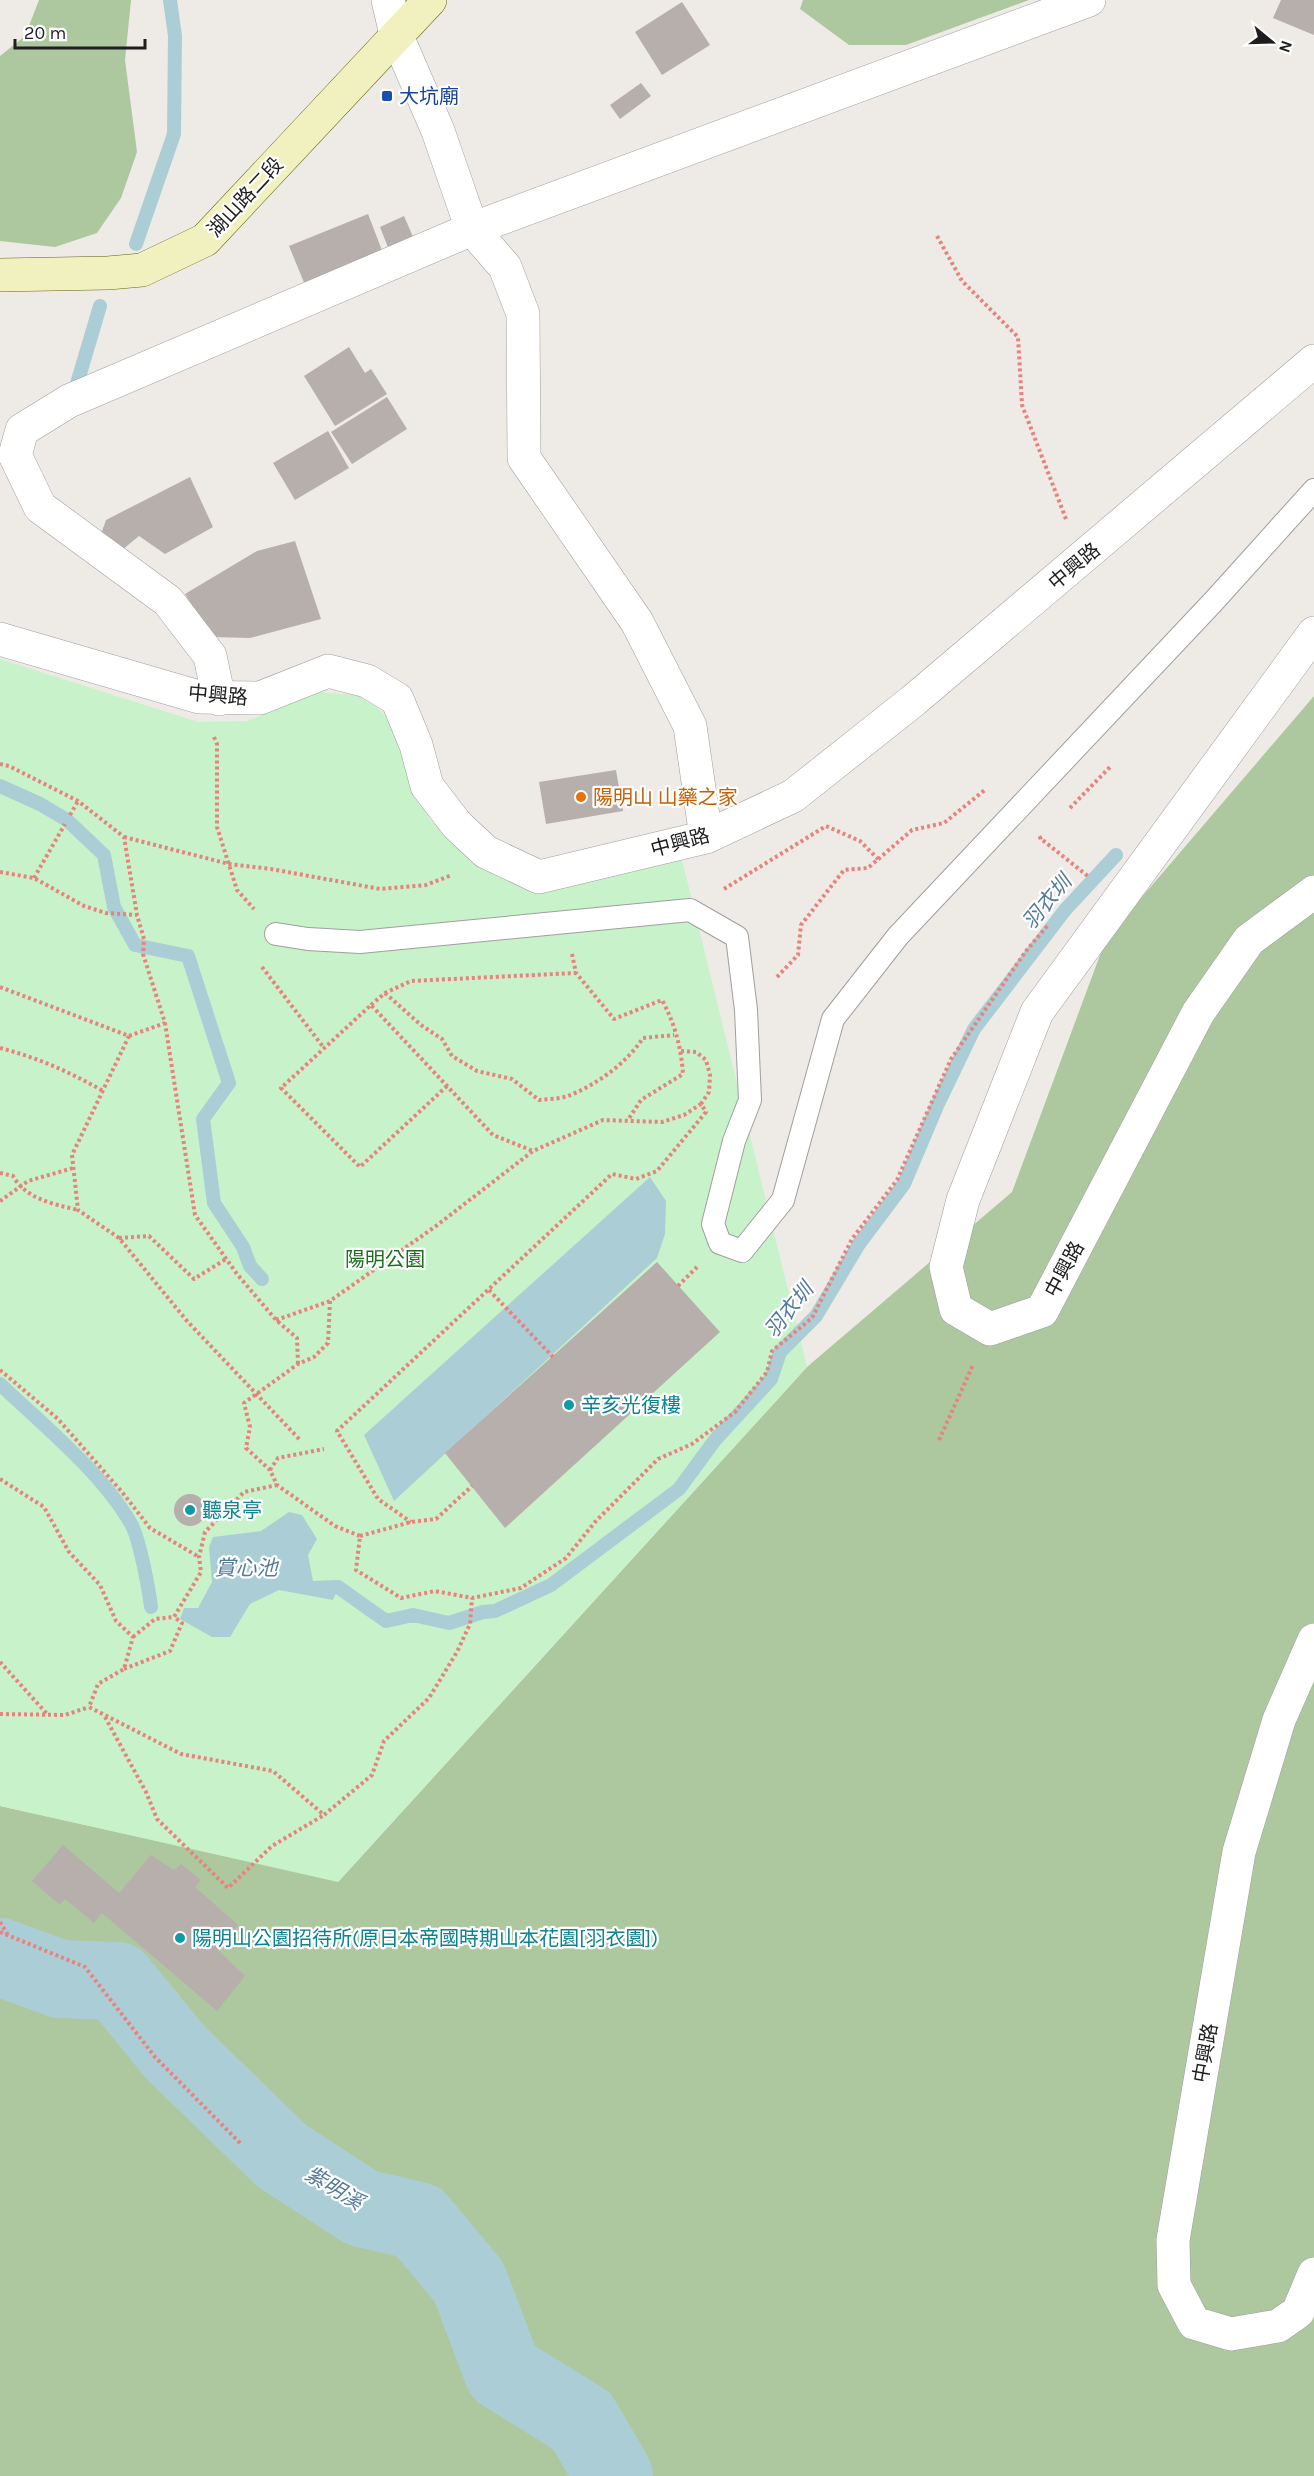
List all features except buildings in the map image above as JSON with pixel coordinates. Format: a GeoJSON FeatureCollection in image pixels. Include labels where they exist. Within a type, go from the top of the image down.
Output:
{"type":"FeatureCollection","features":[{"type":"Feature","properties":{"kind":"street"},"geometry":{"type":"LineString","coordinates":[[388,0],[396,34],[438,130],[472,230],[505,267],[523,314],[524,458],[637,622],[690,726],[706,837]]}},
{"type":"Feature","properties":{"kind":"street","name":"湖山路二段"},"geometry":{"type":"LineString","coordinates":[[0,275],[142,270],[205,240],[430,0]]}},
{"type":"Feature","properties":{"kind":"street"},"geometry":{"type":"LineString","coordinates":[[219,699],[210,656],[168,601],[40,507],[15,455],[22,430],[69,401],[472,230],[1089,0]]}},
{"type":"Feature","properties":{"kind":"street","name":"中興路"},"geometry":{"type":"LineString","coordinates":[[0,639],[199,697],[260,698],[328,671],[367,681],[397,699],[416,745],[427,786],[457,825],[486,852],[539,877],[706,837],[793,796],[914,700],[1314,362]]}},
{"type":"Feature","properties":{"kind":"street"},"geometry":{"type":"LineString","coordinates":[[990,1329],[956,1309],[946,1268],[963,1200],[1038,1012],[1314,633]]}},
{"type":"Feature","properties":{"kind":"street","name":"中興路"},"geometry":{"type":"LineString","coordinates":[[990,1329],[1042,1311],[1198,1012],[1249,940],[1314,892]]}},
{"type":"Feature","properties":{"kind":"street","name":"中興路"},"geometry":{"type":"LineString","coordinates":[[1314,1640],[1279,1720],[1239,1852],[1173,2240],[1174,2285],[1194,2323],[1231,2334],[1278,2326],[1298,2312],[1314,2274]]}},
{"type":"Feature","properties":{"kind":"lane"},"geometry":{"type":"LineString","coordinates":[[276,934],[308,939],[360,942],[690,910],[737,937],[746,1010],[750,1100],[734,1141],[713,1224],[720,1243],[742,1251],[783,1200],[833,1019],[898,936],[1213,602],[1314,490]]}},
{"type":"Feature","properties":{"kind":"path"},"geometry":{"type":"LineString","coordinates":[[937,236],[962,281],[1018,337],[1022,405],[1082,559]]}},
{"type":"Feature","properties":{"kind":"path"},"geometry":{"type":"LineString","coordinates":[[212,733],[217,744],[217,827],[237,890],[276,934]]}},
{"type":"Feature","properties":{"kind":"path"},"geometry":{"type":"LineString","coordinates":[[0,764],[9,766],[78,801],[124,837],[229,864],[271,868],[380,889],[426,885],[454,875]]}},
{"type":"Feature","properties":{"kind":"path"},"geometry":{"type":"LineString","coordinates":[[1062,816],[1111,766]]}},
{"type":"Feature","properties":{"kind":"path"},"geometry":{"type":"LineString","coordinates":[[746,1010],[798,955],[801,925],[844,870],[868,868],[912,830],[944,823],[992,783]]}},
{"type":"Feature","properties":{"kind":"path"},"geometry":{"type":"LineString","coordinates":[[70,815],[78,801]]}},
{"type":"Feature","properties":{"kind":"path"},"geometry":{"type":"LineString","coordinates":[[34,878],[65,824]]}},
{"type":"Feature","properties":{"kind":"path"},"geometry":{"type":"LineString","coordinates":[[690,910],[826,826],[860,841],[878,859]]}},
{"type":"Feature","properties":{"kind":"path"},"geometry":{"type":"LineString","coordinates":[[1047,831],[1040,838],[1089,877]]}},
{"type":"Feature","properties":{"kind":"path"},"geometry":{"type":"LineString","coordinates":[[124,837],[144,939],[143,954],[165,1023],[195,1215],[226,1259],[276,1320],[297,1338],[298,1364]]}},
{"type":"Feature","properties":{"kind":"path"},"geometry":{"type":"LineString","coordinates":[[1082,885],[1097,868]]}},
{"type":"Feature","properties":{"kind":"path"},"geometry":{"type":"LineString","coordinates":[[0,872],[34,878],[84,906],[106,913],[138,915]]}},
{"type":"Feature","properties":{"kind":"path"},"geometry":{"type":"LineString","coordinates":[[360,1536],[356,1570],[401,1598],[435,1592],[472,1598],[521,1587],[566,1558],[595,1522],[658,1459],[692,1444],[735,1412],[766,1372],[772,1351],[812,1318],[852,1239],[897,1180],[951,1059],[1026,951],[1054,918]]}},
{"type":"Feature","properties":{"kind":"path"},"geometry":{"type":"LineString","coordinates":[[563,922],[576,973],[614,1019],[662,1000],[674,1023],[674,1035],[681,1051],[683,1074],[641,1100],[628,1120]]}},
{"type":"Feature","properties":{"kind":"path"},"geometry":{"type":"LineString","coordinates":[[261,966],[324,1048]]}},
{"type":"Feature","properties":{"kind":"path"},"geometry":{"type":"LineString","coordinates":[[447,1086],[360,1167],[281,1088],[370,1005],[385,993],[411,981],[576,973]]}},
{"type":"Feature","properties":{"kind":"path"},"geometry":{"type":"LineString","coordinates":[[0,987],[129,1036],[165,1023]]}},
{"type":"Feature","properties":{"kind":"path"},"geometry":{"type":"LineString","coordinates":[[385,993],[442,1039],[452,1056],[477,1071],[512,1079],[539,1100],[566,1097],[602,1079],[636,1048],[643,1038],[674,1035]]}},
{"type":"Feature","properties":{"kind":"path"},"geometry":{"type":"LineString","coordinates":[[370,1005],[493,1135],[532,1151]]}},
{"type":"Feature","properties":{"kind":"path"},"geometry":{"type":"LineString","coordinates":[[78,1210],[72,1155],[129,1036]]}},
{"type":"Feature","properties":{"kind":"path"},"geometry":{"type":"LineString","coordinates":[[0,1048],[24,1054],[78,1077],[103,1091]]}},
{"type":"Feature","properties":{"kind":"path"},"geometry":{"type":"LineString","coordinates":[[276,1320],[330,1301],[436,1226],[532,1151],[603,1120],[662,1122],[684,1115],[701,1104],[709,1092],[710,1075],[706,1060],[696,1052],[681,1051]]}},
{"type":"Feature","properties":{"kind":"path"},"geometry":{"type":"LineString","coordinates":[[411,1522],[378,1499],[337,1431],[612,1174],[636,1179],[657,1171],[706,1112],[701,1104]]}},
{"type":"Feature","properties":{"kind":"path"},"geometry":{"type":"LineString","coordinates":[[0,1201],[28,1181],[73,1168]]}},
{"type":"Feature","properties":{"kind":"path"},"geometry":{"type":"LineString","coordinates":[[0,1173],[13,1176],[20,1188],[47,1203],[78,1210],[119,1238],[187,1321],[301,1441]]}},
{"type":"Feature","properties":{"kind":"path"},"geometry":{"type":"LineString","coordinates":[[119,1238],[148,1236],[194,1279],[226,1259]]}},
{"type":"Feature","properties":{"kind":"path"},"geometry":{"type":"LineString","coordinates":[[489,1290],[553,1358]]}},
{"type":"Feature","properties":{"kind":"path"},"geometry":{"type":"LineString","coordinates":[[330,1301],[328,1343],[314,1357],[298,1364],[244,1403],[250,1427],[246,1448],[270,1470],[277,1485],[335,1526],[360,1536],[411,1522],[436,1519],[472,1486]]}},
{"type":"Feature","properties":{"kind":"path"},"geometry":{"type":"LineString","coordinates":[[939,1440],[990,1329]]}},
{"type":"Feature","properties":{"kind":"path"},"geometry":{"type":"LineString","coordinates":[[0,1370],[58,1419],[122,1492],[150,1528],[199,1557]]}},
{"type":"Feature","properties":{"kind":"path"},"geometry":{"type":"LineString","coordinates":[[270,1470],[278,1458],[324,1449]]}},
{"type":"Feature","properties":{"kind":"path"},"geometry":{"type":"LineString","coordinates":[[0,1479],[44,1507],[69,1552],[100,1585],[116,1621],[133,1637]]}},
{"type":"Feature","properties":{"kind":"path"},"geometry":{"type":"LineString","coordinates":[[174,1617],[201,1572],[199,1557],[205,1532],[244,1492],[277,1485]]}},
{"type":"Feature","properties":{"kind":"path"},"geometry":{"type":"LineString","coordinates":[[105,1716],[146,1792],[157,1819],[228,1888],[272,1846],[324,1815],[372,1775],[384,1741],[429,1698],[457,1652],[470,1624],[472,1598]]}},
{"type":"Feature","properties":{"kind":"path"},"geometry":{"type":"LineString","coordinates":[[89,1707],[98,1684],[124,1669],[170,1651],[182,1623],[174,1617],[155,1619],[133,1637],[124,1669]]}},
{"type":"Feature","properties":{"kind":"path"},"geometry":{"type":"LineString","coordinates":[[0,1662],[49,1716]]}},
{"type":"Feature","properties":{"kind":"path"},"geometry":{"type":"LineString","coordinates":[[0,1714],[65,1715],[89,1707],[181,1754],[273,1771],[324,1815]]}},
{"type":"Feature","properties":{"kind":"path"},"geometry":{"type":"LineString","coordinates":[[0,1922],[10,1937]]}},
{"type":"Feature","properties":{"kind":"path"},"geometry":{"type":"LineString","coordinates":[[0,1932],[85,1967],[155,2057],[241,2144]]}},
{"type":"Feature","properties":{"kind":"green space"},"geometry":{"type":"Polygon","coordinates":[[[39,0],[131,0],[125,60],[137,152],[121,198],[97,233],[55,247],[0,241],[0,56],[25,36],[39,0]]]}},
{"type":"Feature","properties":{"kind":"green space"},"geometry":{"type":"Polygon","coordinates":[[[803,0],[1029,0],[906,45],[849,45],[800,9],[803,0]]]}},
{"type":"Feature","properties":{"kind":"green space","name":"陽明公園"},"geometry":{"type":"Polygon","coordinates":[[[0,659],[198,722],[247,721],[320,692],[364,696],[397,726],[407,774],[430,820],[499,877],[541,889],[682,860],[807,1367],[338,1882],[0,1806],[0,659]]]}},
{"type":"Feature","properties":{"kind":"green space"},"geometry":{"type":"Polygon","coordinates":[[[1314,696],[1314,2476],[0,2476],[0,1806],[339,1881],[807,1367],[1012,1192],[1106,939],[1314,696]]]}},
{"type":"Feature","properties":{"kind":"water"},"geometry":{"type":"Polygon","coordinates":[[[650,1177],[666,1201],[665,1234],[657,1258],[394,1501],[364,1435],[650,1177]]]}},
{"type":"Feature","properties":{"kind":"water","name":"賞心池"},"geometry":{"type":"Polygon","coordinates":[[[289,1512],[302,1515],[317,1539],[308,1555],[313,1581],[337,1580],[338,1587],[333,1600],[279,1590],[250,1604],[230,1637],[212,1637],[180,1619],[184,1608],[198,1608],[212,1582],[209,1547],[213,1537],[261,1531],[289,1512]]]}},
{"type":"Feature","properties":{"kind":"waterway"},"geometry":{"type":"LineString","coordinates":[[136,244],[174,134],[175,36],[170,0]]}},
{"type":"Feature","properties":{"kind":"waterway"},"geometry":{"type":"LineString","coordinates":[[76,387],[100,306]]}},
{"type":"Feature","properties":{"kind":"waterway"},"geometry":{"type":"LineString","coordinates":[[0,786],[40,804],[67,820],[104,855],[114,907],[135,945],[188,956],[229,1083],[203,1119],[214,1203],[243,1247],[250,1266],[262,1279]]}},
{"type":"Feature","properties":{"kind":"waterway","name":"羽衣圳"},"geometry":{"type":"LineString","coordinates":[[320,1590],[338,1587],[386,1621],[413,1615],[449,1623],[483,1612],[495,1611],[551,1585],[679,1489],[715,1440],[771,1379],[780,1352],[816,1316],[859,1244],[904,1184],[937,1106],[974,1029],[1065,910],[1116,855]]}},
{"type":"Feature","properties":{"kind":"waterway"},"geometry":{"type":"LineString","coordinates":[[0,1384],[70,1449],[118,1503],[137,1538],[151,1607]]}},
{"type":"Feature","properties":{"kind":"waterway","name":"紫明溪"},"geometry":{"type":"LineString","coordinates":[[0,1957],[60,1979],[117,1981],[175,2052],[282,2156],[362,2208],[418,2221],[469,2282],[503,2372],[582,2421],[614,2476]]}},
{"type":"Feature","properties":{"kind":"place","name":"大坑廟"},"geometry":{"type":"Point","coordinates":[387,96]}},
{"type":"Feature","properties":{"kind":"place","name":"陽明山 山藥之家"},"geometry":{"type":"Point","coordinates":[581,797]}},
{"type":"Feature","properties":{"kind":"place","name":"辛亥光復樓"},"geometry":{"type":"Point","coordinates":[569,1405]}},
{"type":"Feature","properties":{"kind":"place","name":"聽泉亭"},"geometry":{"type":"Point","coordinates":[190,1510]}},
{"type":"Feature","properties":{"kind":"place","name":"陽明山公園招待所(原日本帝國時期山本花園[羽衣園])"},"geometry":{"type":"Point","coordinates":[180,1938]}}]}
